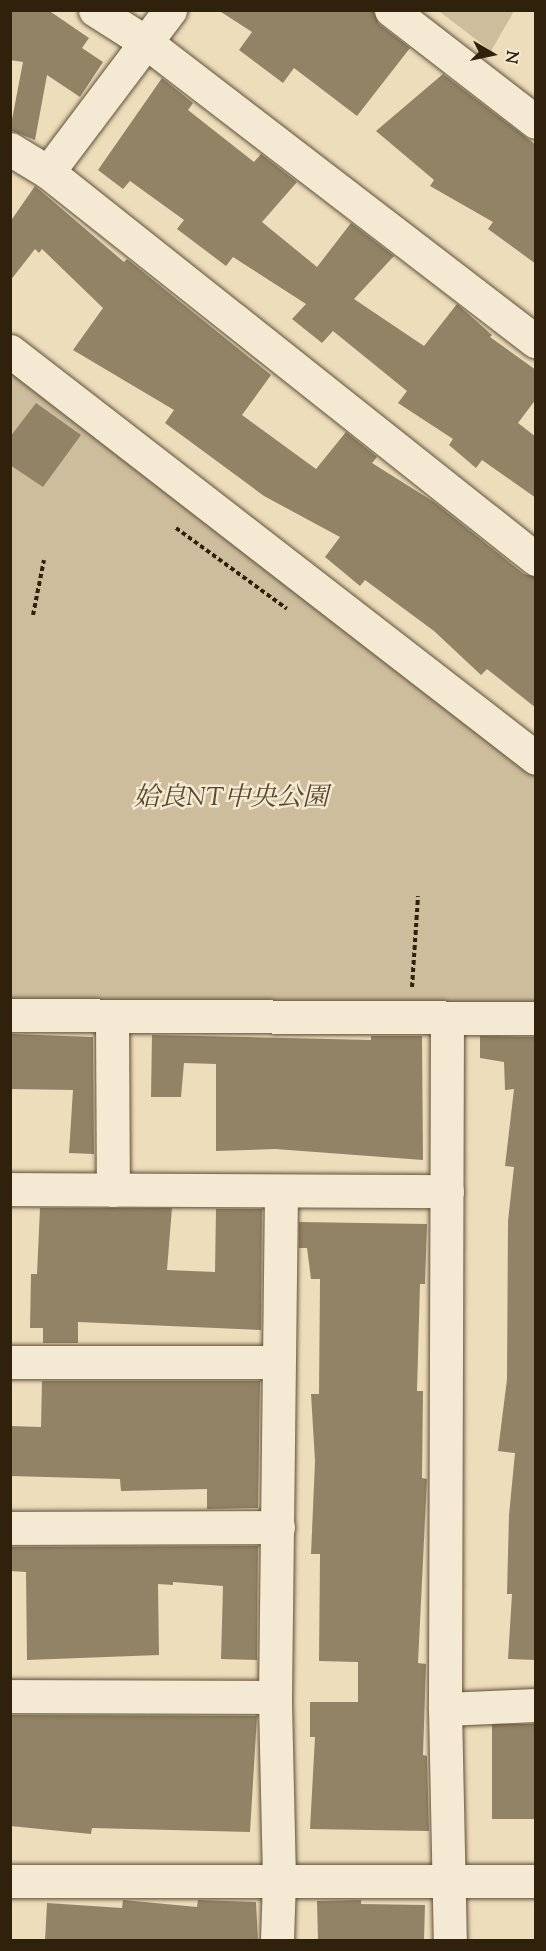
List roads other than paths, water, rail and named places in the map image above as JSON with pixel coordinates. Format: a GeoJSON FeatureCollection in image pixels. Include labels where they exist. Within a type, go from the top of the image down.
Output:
{"type":"FeatureCollection","features":[{"type":"Feature","properties":{"kind":"street"},"geometry":{"type":"LineString","coordinates":[[95,10],[147,43],[536,341]]}},
{"type":"Feature","properties":{"kind":"street"},"geometry":{"type":"LineString","coordinates":[[48,172],[170,10]]}},
{"type":"Feature","properties":{"kind":"street"},"geometry":{"type":"LineString","coordinates":[[391,10],[536,122]]}},
{"type":"Feature","properties":{"kind":"street"},"geometry":{"type":"LineString","coordinates":[[10,149],[48,172],[536,559]]}},
{"type":"Feature","properties":{"kind":"street"},"geometry":{"type":"LineString","coordinates":[[10,351],[536,758]]}},
{"type":"Feature","properties":{"kind":"street"},"geometry":{"type":"LineString","coordinates":[[10,1015],[536,1018]]}},
{"type":"Feature","properties":{"kind":"street"},"geometry":{"type":"LineString","coordinates":[[112,1017],[112,1190]]}},
{"type":"Feature","properties":{"kind":"street"},"geometry":{"type":"LineString","coordinates":[[447,1018],[445,1709],[450,1941]]}},
{"type":"Feature","properties":{"kind":"street"},"geometry":{"type":"LineString","coordinates":[[10,1190],[447,1191]]}},
{"type":"Feature","properties":{"kind":"street"},"geometry":{"type":"LineString","coordinates":[[277,1941],[279,1879],[275,1697],[280,1191]]}},
{"type":"Feature","properties":{"kind":"street"},"geometry":{"type":"LineString","coordinates":[[10,1362],[277,1362]]}},
{"type":"Feature","properties":{"kind":"street"},"geometry":{"type":"LineString","coordinates":[[10,1528],[278,1527]]}},
{"type":"Feature","properties":{"kind":"street"},"geometry":{"type":"LineString","coordinates":[[10,1696],[275,1697]]}},
{"type":"Feature","properties":{"kind":"street"},"geometry":{"type":"LineString","coordinates":[[445,1709],[536,1705]]}},
{"type":"Feature","properties":{"kind":"street"},"geometry":{"type":"LineString","coordinates":[[10,1881],[279,1879],[536,1881]]}},
{"type":"Feature","properties":{"kind":"park label","name":"姶良NT中央公園"},"geometry":{"type":"Point","coordinates":[231,799]}}]}
